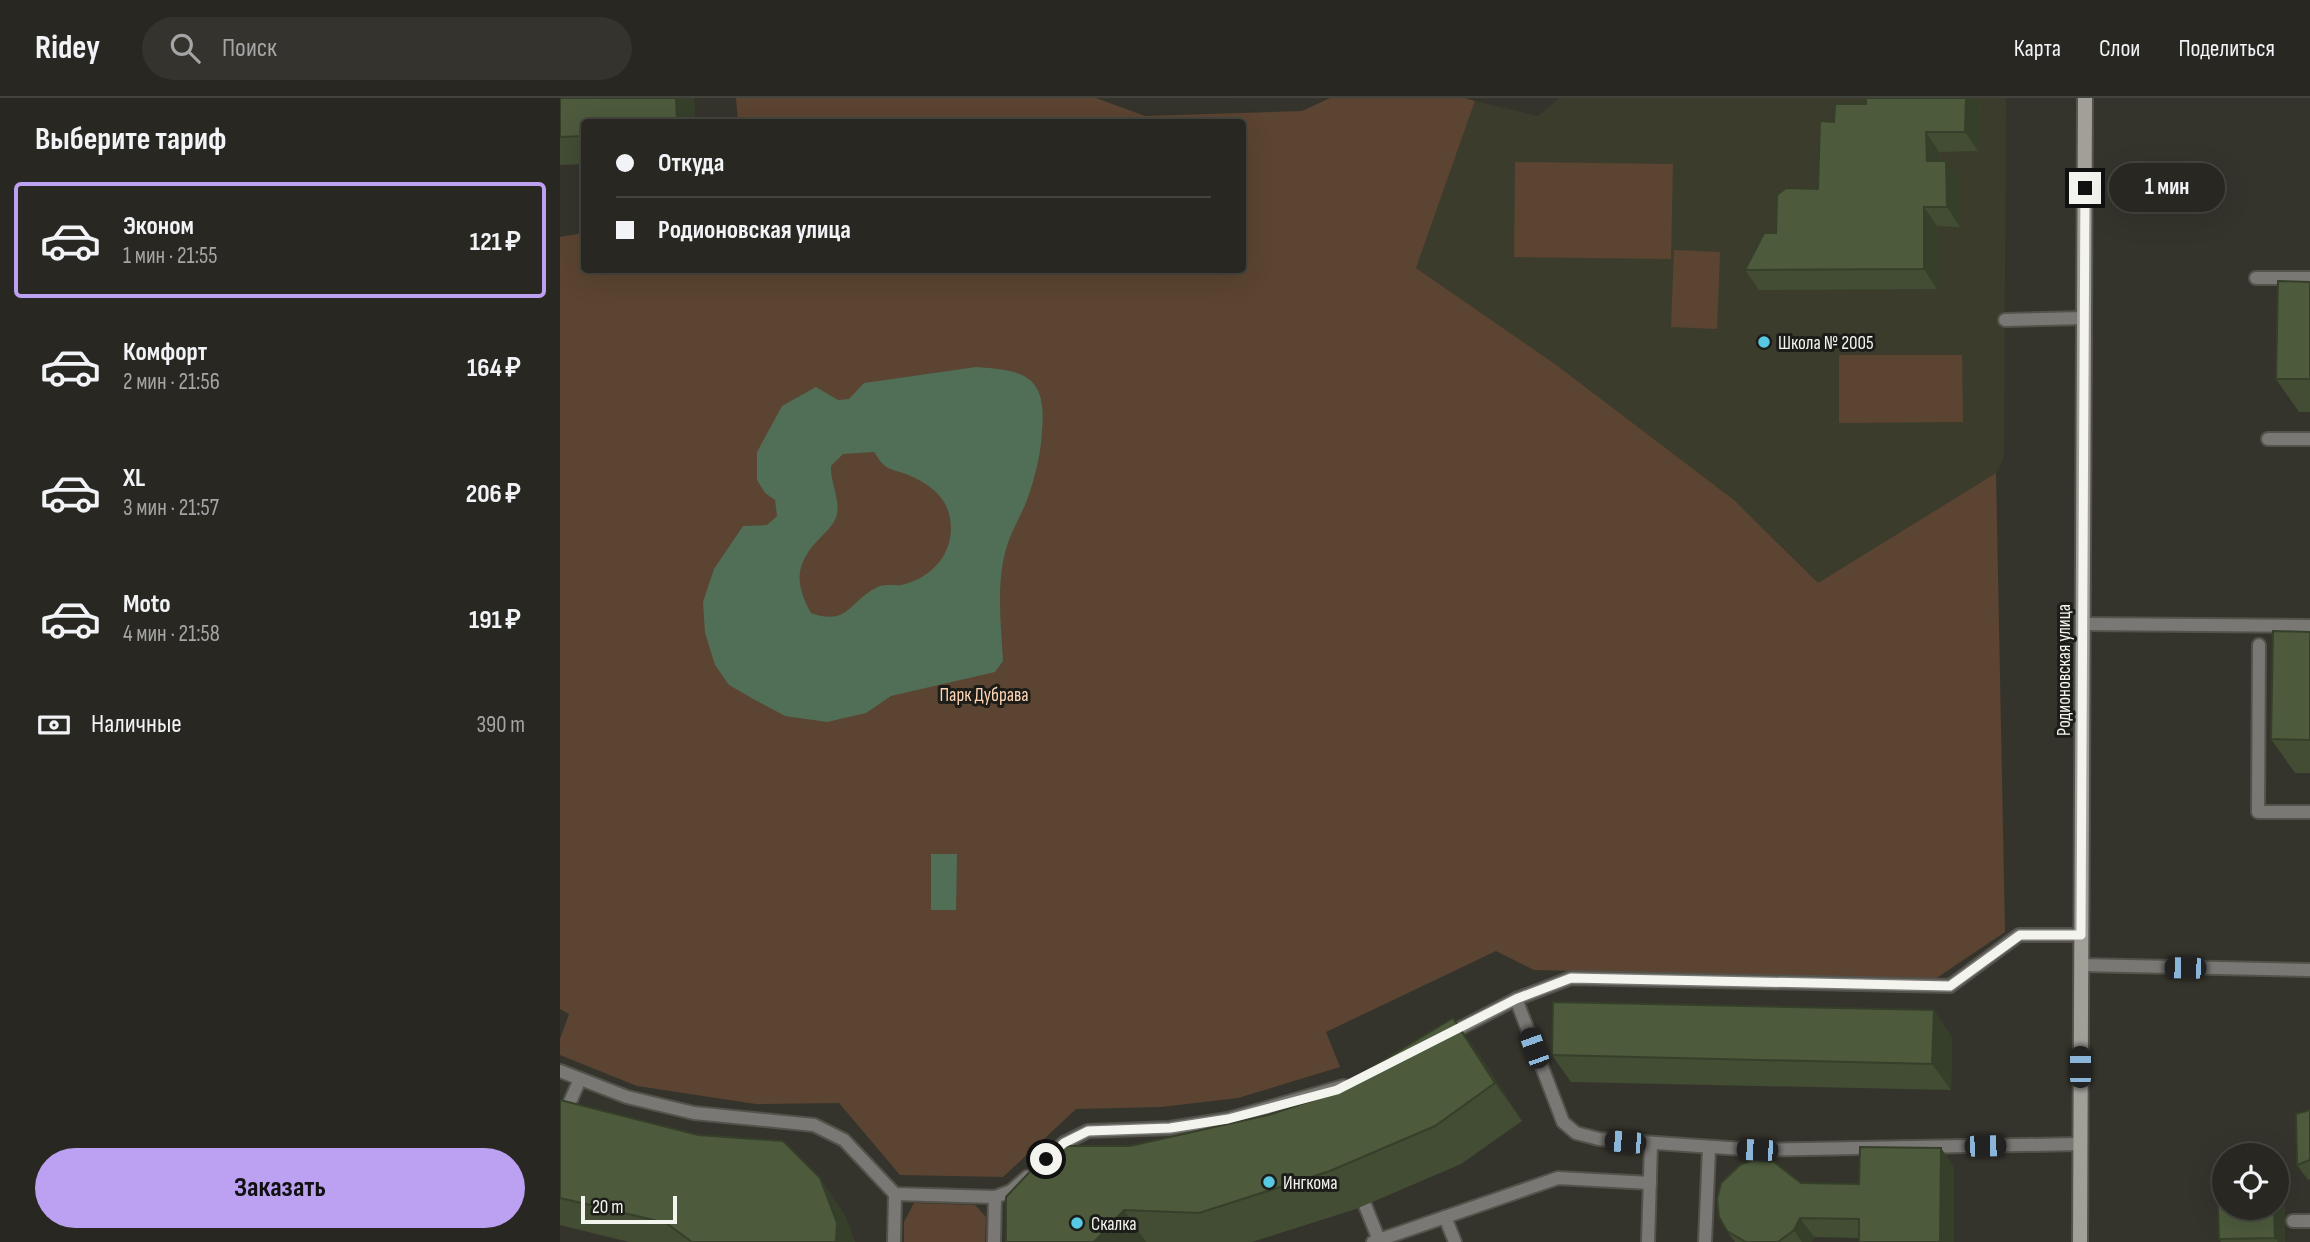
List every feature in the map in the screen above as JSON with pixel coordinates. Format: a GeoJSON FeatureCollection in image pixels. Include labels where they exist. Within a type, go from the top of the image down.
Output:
{"type":"FeatureCollection","features":[{"type":"Feature","properties":{"kind":"street","name":"Родионовская улица"},"geometry":{"type":"LineString","coordinates":[[2080,1242],[2085,98]]}},
{"type":"Feature","properties":{"kind":"lane"},"geometry":{"type":"LineString","coordinates":[[2256,278],[2310,278]]}},
{"type":"Feature","properties":{"kind":"lane"},"geometry":{"type":"LineString","coordinates":[[2005,320],[2084,318]]}},
{"type":"Feature","properties":{"kind":"lane"},"geometry":{"type":"LineString","coordinates":[[2268,439],[2310,439]]}},
{"type":"Feature","properties":{"kind":"lane"},"geometry":{"type":"LineString","coordinates":[[2082,624],[2310,626]]}},
{"type":"Feature","properties":{"kind":"lane"},"geometry":{"type":"LineString","coordinates":[[2259,645],[2258,812],[2310,812]]}},
{"type":"Feature","properties":{"kind":"lane"},"geometry":{"type":"LineString","coordinates":[[1427,1045],[1516,999],[1571,978],[1950,986],[2020,935],[2081,935]]}},
{"type":"Feature","properties":{"kind":"lane"},"geometry":{"type":"LineString","coordinates":[[2081,965],[2310,970]]}},
{"type":"Feature","properties":{"kind":"lane"},"geometry":{"type":"LineString","coordinates":[[1516,999],[1563,1122],[1576,1133],[1599,1139],[1709,1149],[2080,1144]]}},
{"type":"Feature","properties":{"kind":"lane"},"geometry":{"type":"LineString","coordinates":[[560,1071],[628,1097],[694,1113],[814,1125],[844,1140],[895,1194],[894,1242]]}},
{"type":"Feature","properties":{"kind":"lane"},"geometry":{"type":"LineString","coordinates":[[560,1125],[580,1079]]}},
{"type":"Feature","properties":{"kind":"lane"},"geometry":{"type":"LineString","coordinates":[[895,1194],[995,1197],[1011,1191],[1064,1143],[1088,1131],[1181,1126],[1228,1119],[1325,1100],[1359,1079]]}},
{"type":"Feature","properties":{"kind":"lane"},"geometry":{"type":"LineString","coordinates":[[1648,1242],[1651,1144]]}},
{"type":"Feature","properties":{"kind":"lane"},"geometry":{"type":"LineString","coordinates":[[1705,1242],[1709,1149]]}},
{"type":"Feature","properties":{"kind":"lane"},"geometry":{"type":"LineString","coordinates":[[1365,1205],[1376,1241],[1558,1178],[1650,1183]]}},
{"type":"Feature","properties":{"kind":"lane"},"geometry":{"type":"LineString","coordinates":[[994,1242],[995,1197]]}},
{"type":"Feature","properties":{"kind":"lane"},"geometry":{"type":"LineString","coordinates":[[1445,1217],[1455,1242]]}},
{"type":"Feature","properties":{"kind":"lane"},"geometry":{"type":"LineString","coordinates":[[2293,1221],[2310,1221]]}},
{"type":"Feature","properties":{"kind":"shaded area","name":"Школа № 2005"},"geometry":{"type":"Polygon","coordinates":[[[1559,98],[2006,98],[2004,457],[1996,473],[1818,583],[1734,500],[1555,364],[1416,268],[1475,101],[1538,116],[1559,98]]]}},
{"type":"Feature","properties":{"kind":"shaded area"},"geometry":{"type":"Polygon","coordinates":[[[976,367],[1020,374],[1036,388],[1043,413],[1039,457],[1027,500],[1008,542],[1001,576],[1003,661],[995,672],[891,696],[866,713],[827,722],[785,716],[729,685],[715,665],[705,633],[703,602],[714,569],[743,526],[767,525],[777,516],[775,500],[765,493],[757,480],[757,452],[782,406],[816,387],[838,400],[849,399],[864,383],[976,367]],[[874,452],[843,454],[831,466],[837,514],[831,526],[807,554],[800,572],[801,591],[811,613],[834,617],[880,586],[901,585],[924,576],[941,560],[946,550],[951,527],[943,500],[925,484],[886,466],[874,452]]]}},
{"type":"Feature","properties":{"kind":"shaded area"},"geometry":{"type":"Polygon","coordinates":[[[931,854],[957,854],[956,910],[931,910],[931,854]]]}},
{"type":"Feature","properties":{"kind":"green space","name":"Парк Дубрава"},"geometry":{"type":"Polygon","coordinates":[[[736,98],[1096,98],[1145,116],[1302,111],[1330,98],[1465,98],[1475,101],[1416,268],[1555,364],[1734,500],[1818,583],[1996,473],[2005,932],[1935,979],[1534,970],[1496,951],[1326,1032],[1340,1067],[1238,1098],[1161,1107],[1076,1109],[1003,1177],[900,1175],[839,1103],[756,1104],[637,1086],[560,1055],[560,1039],[569,1014],[560,1009],[560,237],[581,234],[581,273],[1246,273],[1246,119],[738,119],[736,98]]]}},
{"type":"Feature","properties":{"kind":"green space"},"geometry":{"type":"Polygon","coordinates":[[[1515,162],[1673,164],[1671,259],[1514,257],[1515,162]]]}},
{"type":"Feature","properties":{"kind":"green space"},"geometry":{"type":"Polygon","coordinates":[[[1674,250],[1720,252],[1717,329],[1671,327],[1674,250]]]}},
{"type":"Feature","properties":{"kind":"green space"},"geometry":{"type":"Polygon","coordinates":[[[1839,355],[1962,355],[1963,422],[1839,423],[1839,355]]]}},
{"type":"Feature","properties":{"kind":"green space"},"geometry":{"type":"Polygon","coordinates":[[[914,1203],[975,1205],[986,1217],[985,1242],[904,1242],[904,1222],[914,1203]]]}},
{"type":"Feature","properties":{"kind":"building"},"geometry":{"type":"Polygon","coordinates":[[[560,98],[676,98],[677,119],[581,119],[581,136],[560,137],[560,98]]]}},
{"type":"Feature","properties":{"kind":"building"},"geometry":{"type":"Polygon","coordinates":[[[1866,98],[1966,98],[1965,132],[1926,132],[1927,161],[1946,161],[1947,207],[1924,207],[1924,269],[1745,270],[1764,233],[1776,233],[1777,195],[1786,188],[1818,189],[1820,121],[1834,122],[1835,104],[1866,104],[1866,98]]]}},
{"type":"Feature","properties":{"kind":"building"},"geometry":{"type":"Polygon","coordinates":[[[2278,281],[2310,282],[2310,379],[2276,379],[2278,281]]]}},
{"type":"Feature","properties":{"kind":"building"},"geometry":{"type":"Polygon","coordinates":[[[2273,631],[2310,632],[2310,740],[2271,739],[2273,631]]]}},
{"type":"Feature","properties":{"kind":"building"},"geometry":{"type":"Polygon","coordinates":[[[1553,1002],[1934,1010],[1932,1064],[1552,1055],[1553,1002]]]}},
{"type":"Feature","properties":{"kind":"building"},"geometry":{"type":"Polygon","coordinates":[[[1453,1018],[1495,1083],[1435,1126],[1330,1171],[1199,1213],[1124,1210],[1094,1242],[1006,1242],[1006,1197],[1054,1146],[1130,1146],[1268,1115],[1323,1097],[1453,1018]]]}},
{"type":"Feature","properties":{"kind":"building"},"geometry":{"type":"Polygon","coordinates":[[[560,1100],[698,1135],[783,1141],[820,1178],[837,1223],[836,1242],[692,1242],[666,1223],[560,1198],[560,1100]]]}},
{"type":"Feature","properties":{"kind":"building"},"geometry":{"type":"Polygon","coordinates":[[[2310,1110],[2310,1160],[2297,1165],[2296,1114],[2310,1110]]]}},
{"type":"Feature","properties":{"kind":"building"},"geometry":{"type":"Polygon","coordinates":[[[1860,1147],[1941,1148],[1940,1242],[1859,1242],[1859,1219],[1800,1218],[1794,1230],[1778,1242],[1746,1242],[1727,1231],[1719,1217],[1717,1199],[1721,1183],[1741,1164],[1755,1160],[1774,1162],[1801,1183],[1859,1184],[1860,1147]]]}},
{"type":"Feature","properties":{"kind":"building"},"geometry":{"type":"Polygon","coordinates":[[[2218,1220],[2274,1220],[2275,1238],[2219,1239],[2218,1220]]]}},
{"type":"Feature","properties":{"kind":"place","name":"Школа № 2005"},"geometry":{"type":"Point","coordinates":[1764,342]}},
{"type":"Feature","properties":{"kind":"place","name":"Ингкома"},"geometry":{"type":"Point","coordinates":[1269,1182]}},
{"type":"Feature","properties":{"kind":"place","name":"Скалка"},"geometry":{"type":"Point","coordinates":[1077,1223]}},
{"type":"Feature","properties":{"kind":"route"},"geometry":{"type":"LineString","coordinates":[[1046,1159],[1064,1143],[1088,1131],[1170,1128],[1228,1119],[1337,1090],[1516,999],[1571,978],[1950,986],[2020,935],[2081,935],[2085,188]]}}]}
